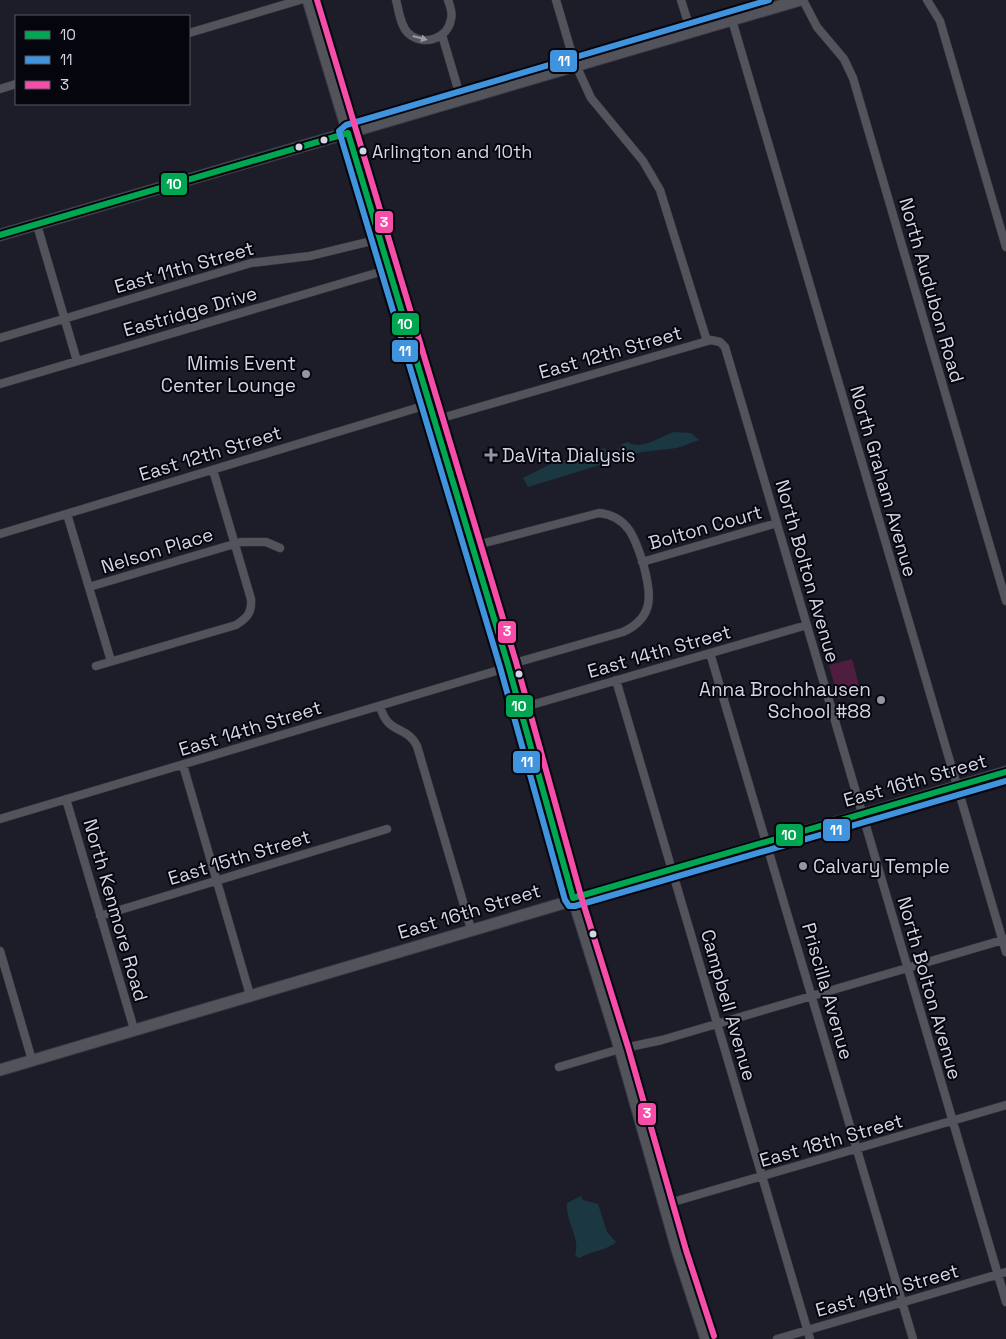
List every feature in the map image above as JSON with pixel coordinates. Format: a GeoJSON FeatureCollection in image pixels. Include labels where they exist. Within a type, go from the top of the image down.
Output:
{"type":"FeatureCollection","features":[{"type":"Feature","properties":{"kind":"main road"},"geometry":{"type":"LineString","coordinates":[[308,0],[509,666],[573,898],[666,1204],[678,1253],[706,1339]]}},
{"type":"Feature","properties":{"kind":"main road"},"geometry":{"type":"LineString","coordinates":[[0,235],[801,0]]}},
{"type":"Feature","properties":{"kind":"main road","name":"East 16th Street"},"geometry":{"type":"LineString","coordinates":[[0,1070],[573,898],[1006,772]]}},
{"type":"Feature","properties":{"kind":"street"},"geometry":{"type":"LineString","coordinates":[[190,33],[300,0]]}},
{"type":"Feature","properties":{"kind":"street"},"geometry":{"type":"LineString","coordinates":[[396,0],[405,28],[413,37],[428,40],[442,35],[452,19],[448,0]]}},
{"type":"Feature","properties":{"kind":"street"},"geometry":{"type":"LineString","coordinates":[[556,0],[576,66],[594,104],[643,161],[660,190],[707,341]]}},
{"type":"Feature","properties":{"kind":"street"},"geometry":{"type":"LineString","coordinates":[[681,0],[691,32]]}},
{"type":"Feature","properties":{"kind":"street","name":"North Audubon Road"},"geometry":{"type":"LineString","coordinates":[[801,0],[817,27],[844,59],[853,78],[1006,601]]}},
{"type":"Feature","properties":{"kind":"street"},"geometry":{"type":"LineString","coordinates":[[927,0],[940,21],[1006,247]]}},
{"type":"Feature","properties":{"kind":"street","name":"North Graham Avenue"},"geometry":{"type":"LineString","coordinates":[[732,20],[1006,952]]}},
{"type":"Feature","properties":{"kind":"street"},"geometry":{"type":"LineString","coordinates":[[442,35],[461,99]]}},
{"type":"Feature","properties":{"kind":"street"},"geometry":{"type":"LineString","coordinates":[[0,89],[15,84]]}},
{"type":"Feature","properties":{"kind":"street"},"geometry":{"type":"LineString","coordinates":[[36,225],[77,361]]}},
{"type":"Feature","properties":{"kind":"street","name":"East 11th Street"},"geometry":{"type":"LineString","coordinates":[[0,338],[251,263],[310,256],[380,239]]}},
{"type":"Feature","properties":{"kind":"street","name":"Eastridge Drive"},"geometry":{"type":"LineString","coordinates":[[0,384],[390,269]]}},
{"type":"Feature","properties":{"kind":"street","name":"East 12th Street"},"geometry":{"type":"LineString","coordinates":[[435,420],[707,341]]}},
{"type":"Feature","properties":{"kind":"street","name":"North Bolton Avenue"},"geometry":{"type":"LineString","coordinates":[[707,341],[718,341],[726,349],[952,1121],[1002,1273],[1006,1302]]}},
{"type":"Feature","properties":{"kind":"street","name":"East 12th Street"},"geometry":{"type":"LineString","coordinates":[[0,534],[430,404]]}},
{"type":"Feature","properties":{"kind":"street"},"geometry":{"type":"LineString","coordinates":[[96,666],[236,625],[248,617],[252,602],[213,470]]}},
{"type":"Feature","properties":{"kind":"street","name":"East 14th Street"},"geometry":{"type":"LineString","coordinates":[[0,819],[623,632],[636,624],[645,612],[650,598],[649,585],[632,531],[616,517],[602,513],[590,514],[473,546]]}},
{"type":"Feature","properties":{"kind":"street"},"geometry":{"type":"LineString","coordinates":[[67,514],[111,661]]}},
{"type":"Feature","properties":{"kind":"street","name":"Bolton Court"},"geometry":{"type":"LineString","coordinates":[[642,562],[777,523]]}},
{"type":"Feature","properties":{"kind":"street","name":"Nelson Place"},"geometry":{"type":"LineString","coordinates":[[89,587],[235,544],[266,542],[280,548]]}},
{"type":"Feature","properties":{"kind":"street","name":"East 14th Street"},"geometry":{"type":"LineString","coordinates":[[521,708],[807,625]]}},
{"type":"Feature","properties":{"kind":"street","name":"Priscilla Avenue"},"geometry":{"type":"LineString","coordinates":[[710,653],[913,1339]]}},
{"type":"Feature","properties":{"kind":"street","name":"Campbell Avenue"},"geometry":{"type":"LineString","coordinates":[[616,680],[810,1339]]}},
{"type":"Feature","properties":{"kind":"street"},"geometry":{"type":"LineString","coordinates":[[380,706],[386,722],[408,734],[417,746],[471,929]]}},
{"type":"Feature","properties":{"kind":"street"},"geometry":{"type":"LineString","coordinates":[[183,765],[250,995]]}},
{"type":"Feature","properties":{"kind":"street","name":"North Kenmore Road"},"geometry":{"type":"LineString","coordinates":[[66,799],[134,1029]]}},
{"type":"Feature","properties":{"kind":"street","name":"East 15th Street"},"geometry":{"type":"LineString","coordinates":[[100,916],[387,829]]}},
{"type":"Feature","properties":{"kind":"street"},"geometry":{"type":"LineString","coordinates":[[559,1067],[620,1049],[654,1042],[1004,940]]}},
{"type":"Feature","properties":{"kind":"street"},"geometry":{"type":"LineString","coordinates":[[0,951],[32,1060]]}},
{"type":"Feature","properties":{"kind":"street","name":"East 18th Street"},"geometry":{"type":"LineString","coordinates":[[666,1204],[1006,1105]]}},
{"type":"Feature","properties":{"kind":"street","name":"East 19th Street"},"geometry":{"type":"LineString","coordinates":[[776,1339],[1002,1273]]}},
{"type":"Feature","properties":{"kind":"shaded area"},"geometry":{"type":"Polygon","coordinates":[[[852,659],[861,693],[838,699],[829,665],[852,659]]]}},
{"type":"Feature","properties":{"kind":"water"},"geometry":{"type":"Polygon","coordinates":[[[673,432],[691,433],[699,440],[677,448],[642,452],[528,487],[523,478],[555,462],[587,455],[605,448],[608,453],[615,452],[622,444],[628,442],[638,445],[644,444],[673,432]]]}},
{"type":"Feature","properties":{"kind":"water"},"geometry":{"type":"Polygon","coordinates":[[[581,1196],[583,1200],[598,1204],[607,1232],[616,1242],[579,1258],[575,1255],[576,1242],[568,1216],[567,1203],[581,1196]]]}},
{"type":"Feature","properties":{"kind":"transit line","name":"3"},"geometry":{"type":"LineString","coordinates":[[317,0],[516,662],[581,896],[628,1047],[686,1250],[714,1336]]}},
{"type":"Feature","properties":{"kind":"transit line","name":"11"},"geometry":{"type":"LineString","coordinates":[[769,0],[346,125],[339,131],[500,667],[565,900],[569,906],[575,906],[1006,781]]}},
{"type":"Feature","properties":{"kind":"transit line","name":"10"},"geometry":{"type":"LineString","coordinates":[[348,133],[508,665],[573,898]]}},
{"type":"Feature","properties":{"kind":"transit line","name":"10"},"geometry":{"type":"LineString","coordinates":[[0,235],[348,133]]}},
{"type":"Feature","properties":{"kind":"transit line","name":"10"},"geometry":{"type":"LineString","coordinates":[[573,898],[1006,772]]}},
{"type":"Feature","properties":{"kind":"place","name":"Arlington and 10th"},"geometry":{"type":"Point","coordinates":[363,151]}},
{"type":"Feature","properties":{"kind":"place","name":"Mimis Event Center Lounge"},"geometry":{"type":"Point","coordinates":[306,374]}},
{"type":"Feature","properties":{"kind":"place","name":"DaVita Dialysis"},"geometry":{"type":"Point","coordinates":[491,455]}},
{"type":"Feature","properties":{"kind":"place","name":"Anna Brochhausen School #88"},"geometry":{"type":"Point","coordinates":[881,700]}},
{"type":"Feature","properties":{"kind":"place","name":"Calvary Temple"},"geometry":{"type":"Point","coordinates":[803,866]}}]}
